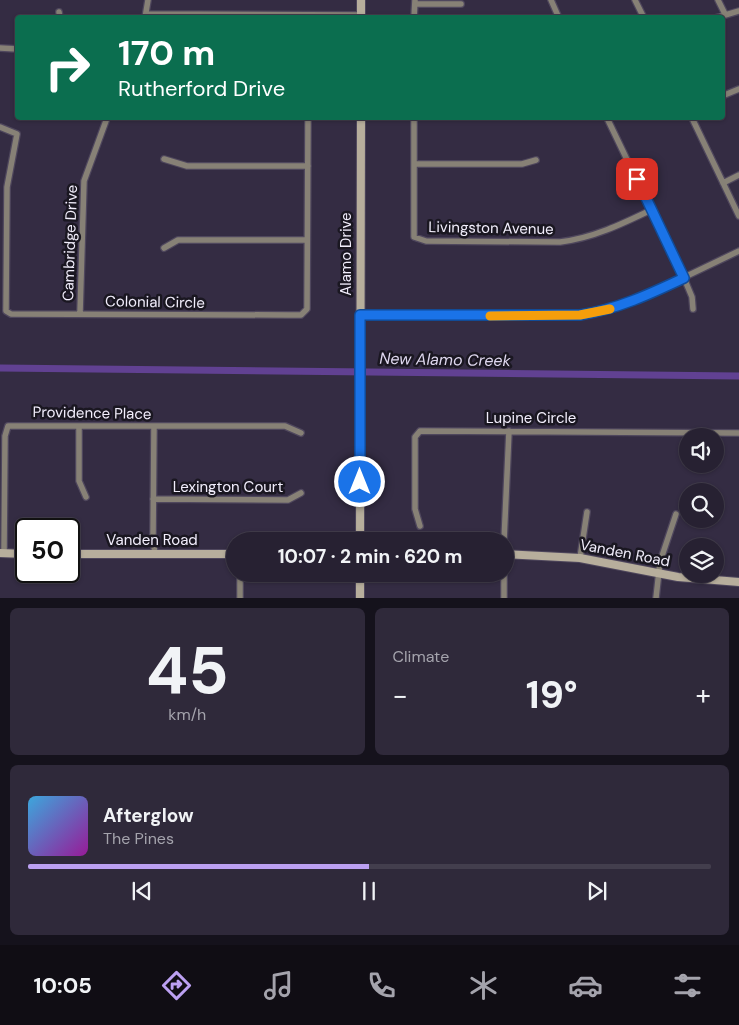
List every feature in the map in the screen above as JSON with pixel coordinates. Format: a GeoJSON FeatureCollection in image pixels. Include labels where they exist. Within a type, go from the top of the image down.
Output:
{"type":"FeatureCollection","features":[{"type":"Feature","properties":{"kind":"main road"},"geometry":{"type":"LineString","coordinates":[[361,0],[361,15]]}},
{"type":"Feature","properties":{"kind":"main road","name":"Alamo Drive"},"geometry":{"type":"LineString","coordinates":[[360,120],[360,532]]}},
{"type":"Feature","properties":{"kind":"main road"},"geometry":{"type":"LineString","coordinates":[[2,554],[15,554]]}},
{"type":"Feature","properties":{"kind":"main road","name":"Vanden Road"},"geometry":{"type":"LineString","coordinates":[[80,554],[226,554]]}},
{"type":"Feature","properties":{"kind":"main road","name":"Vanden Road"},"geometry":{"type":"LineString","coordinates":[[514,554],[580,558],[658,574],[739,582]]}},
{"type":"Feature","properties":{"kind":"main road"},"geometry":{"type":"LineString","coordinates":[[360,582],[360,598]]}},
{"type":"Feature","properties":{"kind":"street"},"geometry":{"type":"LineString","coordinates":[[146,15],[148,0]]}},
{"type":"Feature","properties":{"kind":"street"},"geometry":{"type":"LineString","coordinates":[[551,0],[558,15]]}},
{"type":"Feature","properties":{"kind":"street"},"geometry":{"type":"LineString","coordinates":[[635,0],[642,15]]}},
{"type":"Feature","properties":{"kind":"street"},"geometry":{"type":"LineString","coordinates":[[718,0],[726,14],[739,11]]}},
{"type":"Feature","properties":{"kind":"street"},"geometry":{"type":"LineString","coordinates":[[414,15],[414,2],[461,4]]}},
{"type":"Feature","properties":{"kind":"street"},"geometry":{"type":"LineString","coordinates":[[0,48],[15,49]]}},
{"type":"Feature","properties":{"kind":"street"},"geometry":{"type":"LineString","coordinates":[[725,95],[739,89]]}},
{"type":"Feature","properties":{"kind":"street","name":"Cambridge Drive"},"geometry":{"type":"LineString","coordinates":[[80,313],[84,181],[106,120]]}},
{"type":"Feature","properties":{"kind":"street","name":"Colonial Circle"},"geometry":{"type":"LineString","coordinates":[[0,127],[17,134],[7,187],[6,311],[11,314],[301,315],[307,309],[308,120]]}},
{"type":"Feature","properties":{"kind":"street","name":"Livingston Avenue"},"geometry":{"type":"LineString","coordinates":[[414,120],[414,237],[426,240],[560,242],[578,240],[608,231],[652,210]]}},
{"type":"Feature","properties":{"kind":"street"},"geometry":{"type":"LineString","coordinates":[[608,120],[684,278],[692,297],[692,310]]}},
{"type":"Feature","properties":{"kind":"street"},"geometry":{"type":"LineString","coordinates":[[693,120],[739,216]]}},
{"type":"Feature","properties":{"kind":"street"},"geometry":{"type":"LineString","coordinates":[[164,159],[187,166],[308,166]]}},
{"type":"Feature","properties":{"kind":"street"},"geometry":{"type":"LineString","coordinates":[[414,164],[522,164],[536,160]]}},
{"type":"Feature","properties":{"kind":"street"},"geometry":{"type":"LineString","coordinates":[[723,183],[739,175]]}},
{"type":"Feature","properties":{"kind":"street"},"geometry":{"type":"LineString","coordinates":[[164,248],[178,240],[306,240]]}},
{"type":"Feature","properties":{"kind":"street"},"geometry":{"type":"LineString","coordinates":[[360,315],[580,315],[601,312],[684,278],[739,251]]}},
{"type":"Feature","properties":{"kind":"street","name":"Providence Place"},"geometry":{"type":"LineString","coordinates":[[2,554],[5,436],[8,426],[285,426],[301,433]]}},
{"type":"Feature","properties":{"kind":"street"},"geometry":{"type":"LineString","coordinates":[[79,426],[78,481],[86,496]]}},
{"type":"Feature","properties":{"kind":"street"},"geometry":{"type":"LineString","coordinates":[[154,426],[153,539],[155,554]]}},
{"type":"Feature","properties":{"kind":"street","name":"Lupine Circle"},"geometry":{"type":"LineString","coordinates":[[420,526],[415,509],[415,437],[420,431],[739,433]]}},
{"type":"Feature","properties":{"kind":"street"},"geometry":{"type":"LineString","coordinates":[[504,532],[509,431]]}},
{"type":"Feature","properties":{"kind":"street","name":"Lexington Court"},"geometry":{"type":"LineString","coordinates":[[153,499],[288,500],[301,493]]}},
{"type":"Feature","properties":{"kind":"street"},"geometry":{"type":"LineString","coordinates":[[580,558],[587,512]]}},
{"type":"Feature","properties":{"kind":"street"},"geometry":{"type":"LineString","coordinates":[[656,598],[658,574],[676,514]]}},
{"type":"Feature","properties":{"kind":"street"},"geometry":{"type":"LineString","coordinates":[[240,582],[240,598]]}},
{"type":"Feature","properties":{"kind":"street"},"geometry":{"type":"LineString","coordinates":[[504,582],[504,598]]}},
{"type":"Feature","properties":{"kind":"waterway","name":"New Alamo Creek"},"geometry":{"type":"LineString","coordinates":[[0,368],[739,376]]}},
{"type":"Feature","properties":{"kind":"slow traffic"},"geometry":{"type":"LineString","coordinates":[[490,316],[580,315],[610,309]]}},
{"type":"Feature","properties":{"kind":"route"},"geometry":{"type":"LineString","coordinates":[[360,482],[360,315],[580,315],[601,312],[622,305],[684,278],[637,179]]}}]}
